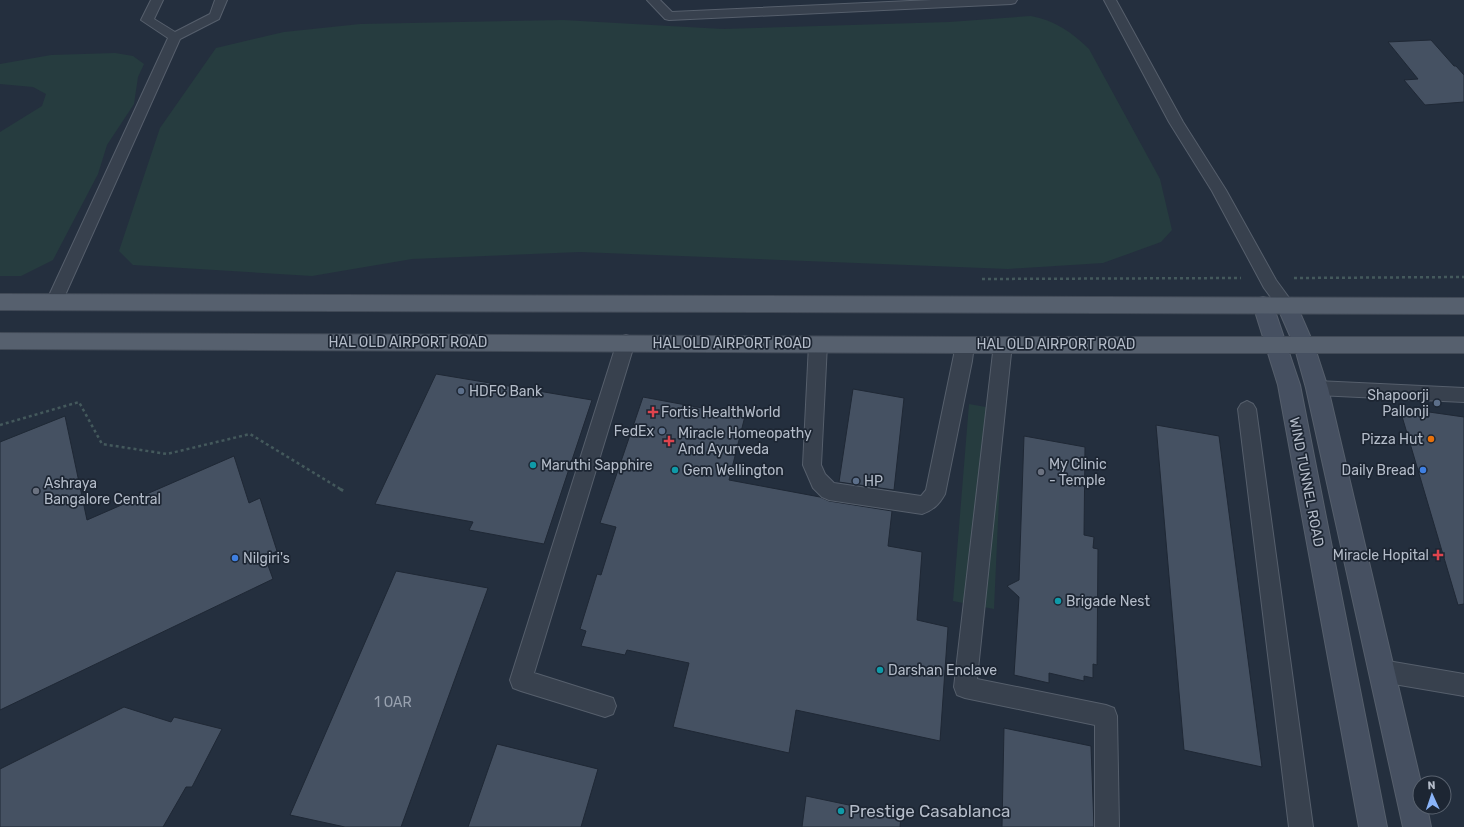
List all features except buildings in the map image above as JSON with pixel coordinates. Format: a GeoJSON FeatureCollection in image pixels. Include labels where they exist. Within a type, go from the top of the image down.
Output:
{"type":"FeatureCollection","features":[{"type":"Feature","properties":{"kind":"main road"},"geometry":{"type":"LineString","coordinates":[[0,302],[1266,295],[1287,306],[1464,306]]}},
{"type":"Feature","properties":{"kind":"main road","name":"HAL OLD AIRPORT ROAD"},"geometry":{"type":"LineString","coordinates":[[0,340],[1304,346],[1464,345]]}},
{"type":"Feature","properties":{"kind":"street","name":"WIND TUNNEL ROAD"},"geometry":{"type":"LineString","coordinates":[[1266,295],[1277,345],[1289,385],[1373,827]]}},
{"type":"Feature","properties":{"kind":"street","name":"WIND TUNNEL ROAD"},"geometry":{"type":"LineString","coordinates":[[1287,306],[1304,346],[1317,388],[1417,827]]}},
{"type":"Feature","properties":{"kind":"lane"},"geometry":{"type":"LineString","coordinates":[[157,0],[147,20],[175,37]]}},
{"type":"Feature","properties":{"kind":"lane"},"geometry":{"type":"LineString","coordinates":[[54,302],[175,37],[215,16],[221,0]]}},
{"type":"Feature","properties":{"kind":"lane"},"geometry":{"type":"LineString","coordinates":[[653,0],[669,16],[1012,0]]}},
{"type":"Feature","properties":{"kind":"lane"},"geometry":{"type":"LineString","coordinates":[[1110,0],[1176,122],[1219,190],[1266,295]]}},
{"type":"Feature","properties":{"kind":"lane"},"geometry":{"type":"LineString","coordinates":[[604,706],[521,680],[626,342]]}},
{"type":"Feature","properties":{"kind":"lane"},"geometry":{"type":"LineString","coordinates":[[818,344],[812,465],[814,476],[819,484],[828,491],[922,505],[927,503],[935,494],[963,361],[965,344]]}},
{"type":"Feature","properties":{"kind":"lane"},"geometry":{"type":"LineString","coordinates":[[1003,344],[965,687],[1106,716],[1107,827]]}},
{"type":"Feature","properties":{"kind":"lane"},"geometry":{"type":"LineString","coordinates":[[1317,388],[1464,396]]}},
{"type":"Feature","properties":{"kind":"lane"},"geometry":{"type":"LineString","coordinates":[[1247,408],[1301,827]]}},
{"type":"Feature","properties":{"kind":"lane"},"geometry":{"type":"LineString","coordinates":[[1382,671],[1464,685]]}},
{"type":"Feature","properties":{"kind":"path"},"geometry":{"type":"LineString","coordinates":[[0,425],[79,402],[102,444],[167,454],[250,434],[344,491]]}},
{"type":"Feature","properties":{"kind":"green space"},"geometry":{"type":"Polygon","coordinates":[[[1031,16],[1048,21],[1063,28],[1089,49],[1160,179],[1172,230],[1161,242],[1103,263],[1008,269],[580,252],[412,259],[312,276],[133,265],[119,251],[160,128],[216,48],[284,32],[360,24],[563,20],[723,29],[949,22],[1031,16]]]}},
{"type":"Feature","properties":{"kind":"green space"},"geometry":{"type":"Polygon","coordinates":[[[115,53],[133,56],[144,64],[138,77],[134,104],[107,145],[98,174],[53,260],[21,276],[0,276],[0,132],[42,106],[46,94],[33,87],[0,84],[0,64],[51,55],[115,53]]]}},
{"type":"Feature","properties":{"kind":"green space"},"geometry":{"type":"Polygon","coordinates":[[[969,404],[1003,410],[994,609],[953,601],[969,404]]]}},
{"type":"Feature","properties":{"kind":"place","name":"HDFC Bank"},"geometry":{"type":"Point","coordinates":[461,391]}},
{"type":"Feature","properties":{"kind":"place","name":"Shapoorji Pallonji"},"geometry":{"type":"Point","coordinates":[1437,403]}},
{"type":"Feature","properties":{"kind":"place","name":"Fortis HealthWorld"},"geometry":{"type":"Point","coordinates":[653,412]}},
{"type":"Feature","properties":{"kind":"place","name":"FedEx"},"geometry":{"type":"Point","coordinates":[662,431]}},
{"type":"Feature","properties":{"kind":"place","name":"Pizza Hut"},"geometry":{"type":"Point","coordinates":[1431,439]}},
{"type":"Feature","properties":{"kind":"place","name":"Miracle Homeopathy And Ayurveda"},"geometry":{"type":"Point","coordinates":[669,441]}},
{"type":"Feature","properties":{"kind":"place","name":"Maruthi Sapphire"},"geometry":{"type":"Point","coordinates":[533,465]}},
{"type":"Feature","properties":{"kind":"place","name":"Gem Wellington"},"geometry":{"type":"Point","coordinates":[675,470]}},
{"type":"Feature","properties":{"kind":"place","name":"Daily Bread"},"geometry":{"type":"Point","coordinates":[1423,470]}},
{"type":"Feature","properties":{"kind":"place","name":"My Clinic - Temple"},"geometry":{"type":"Point","coordinates":[1041,472]}},
{"type":"Feature","properties":{"kind":"place","name":"HP"},"geometry":{"type":"Point","coordinates":[856,481]}},
{"type":"Feature","properties":{"kind":"place","name":"Ashraya Bangalore Central"},"geometry":{"type":"Point","coordinates":[36,491]}},
{"type":"Feature","properties":{"kind":"place","name":"Miracle Hopital"},"geometry":{"type":"Point","coordinates":[1438,555]}},
{"type":"Feature","properties":{"kind":"place","name":"Nilgiri's"},"geometry":{"type":"Point","coordinates":[235,558]}},
{"type":"Feature","properties":{"kind":"place","name":"Brigade Nest"},"geometry":{"type":"Point","coordinates":[1058,601]}},
{"type":"Feature","properties":{"kind":"place","name":"Darshan Enclave"},"geometry":{"type":"Point","coordinates":[880,670]}},
{"type":"Feature","properties":{"kind":"place","name":"Prestige Casablanca"},"geometry":{"type":"Point","coordinates":[841,811]}}]}
